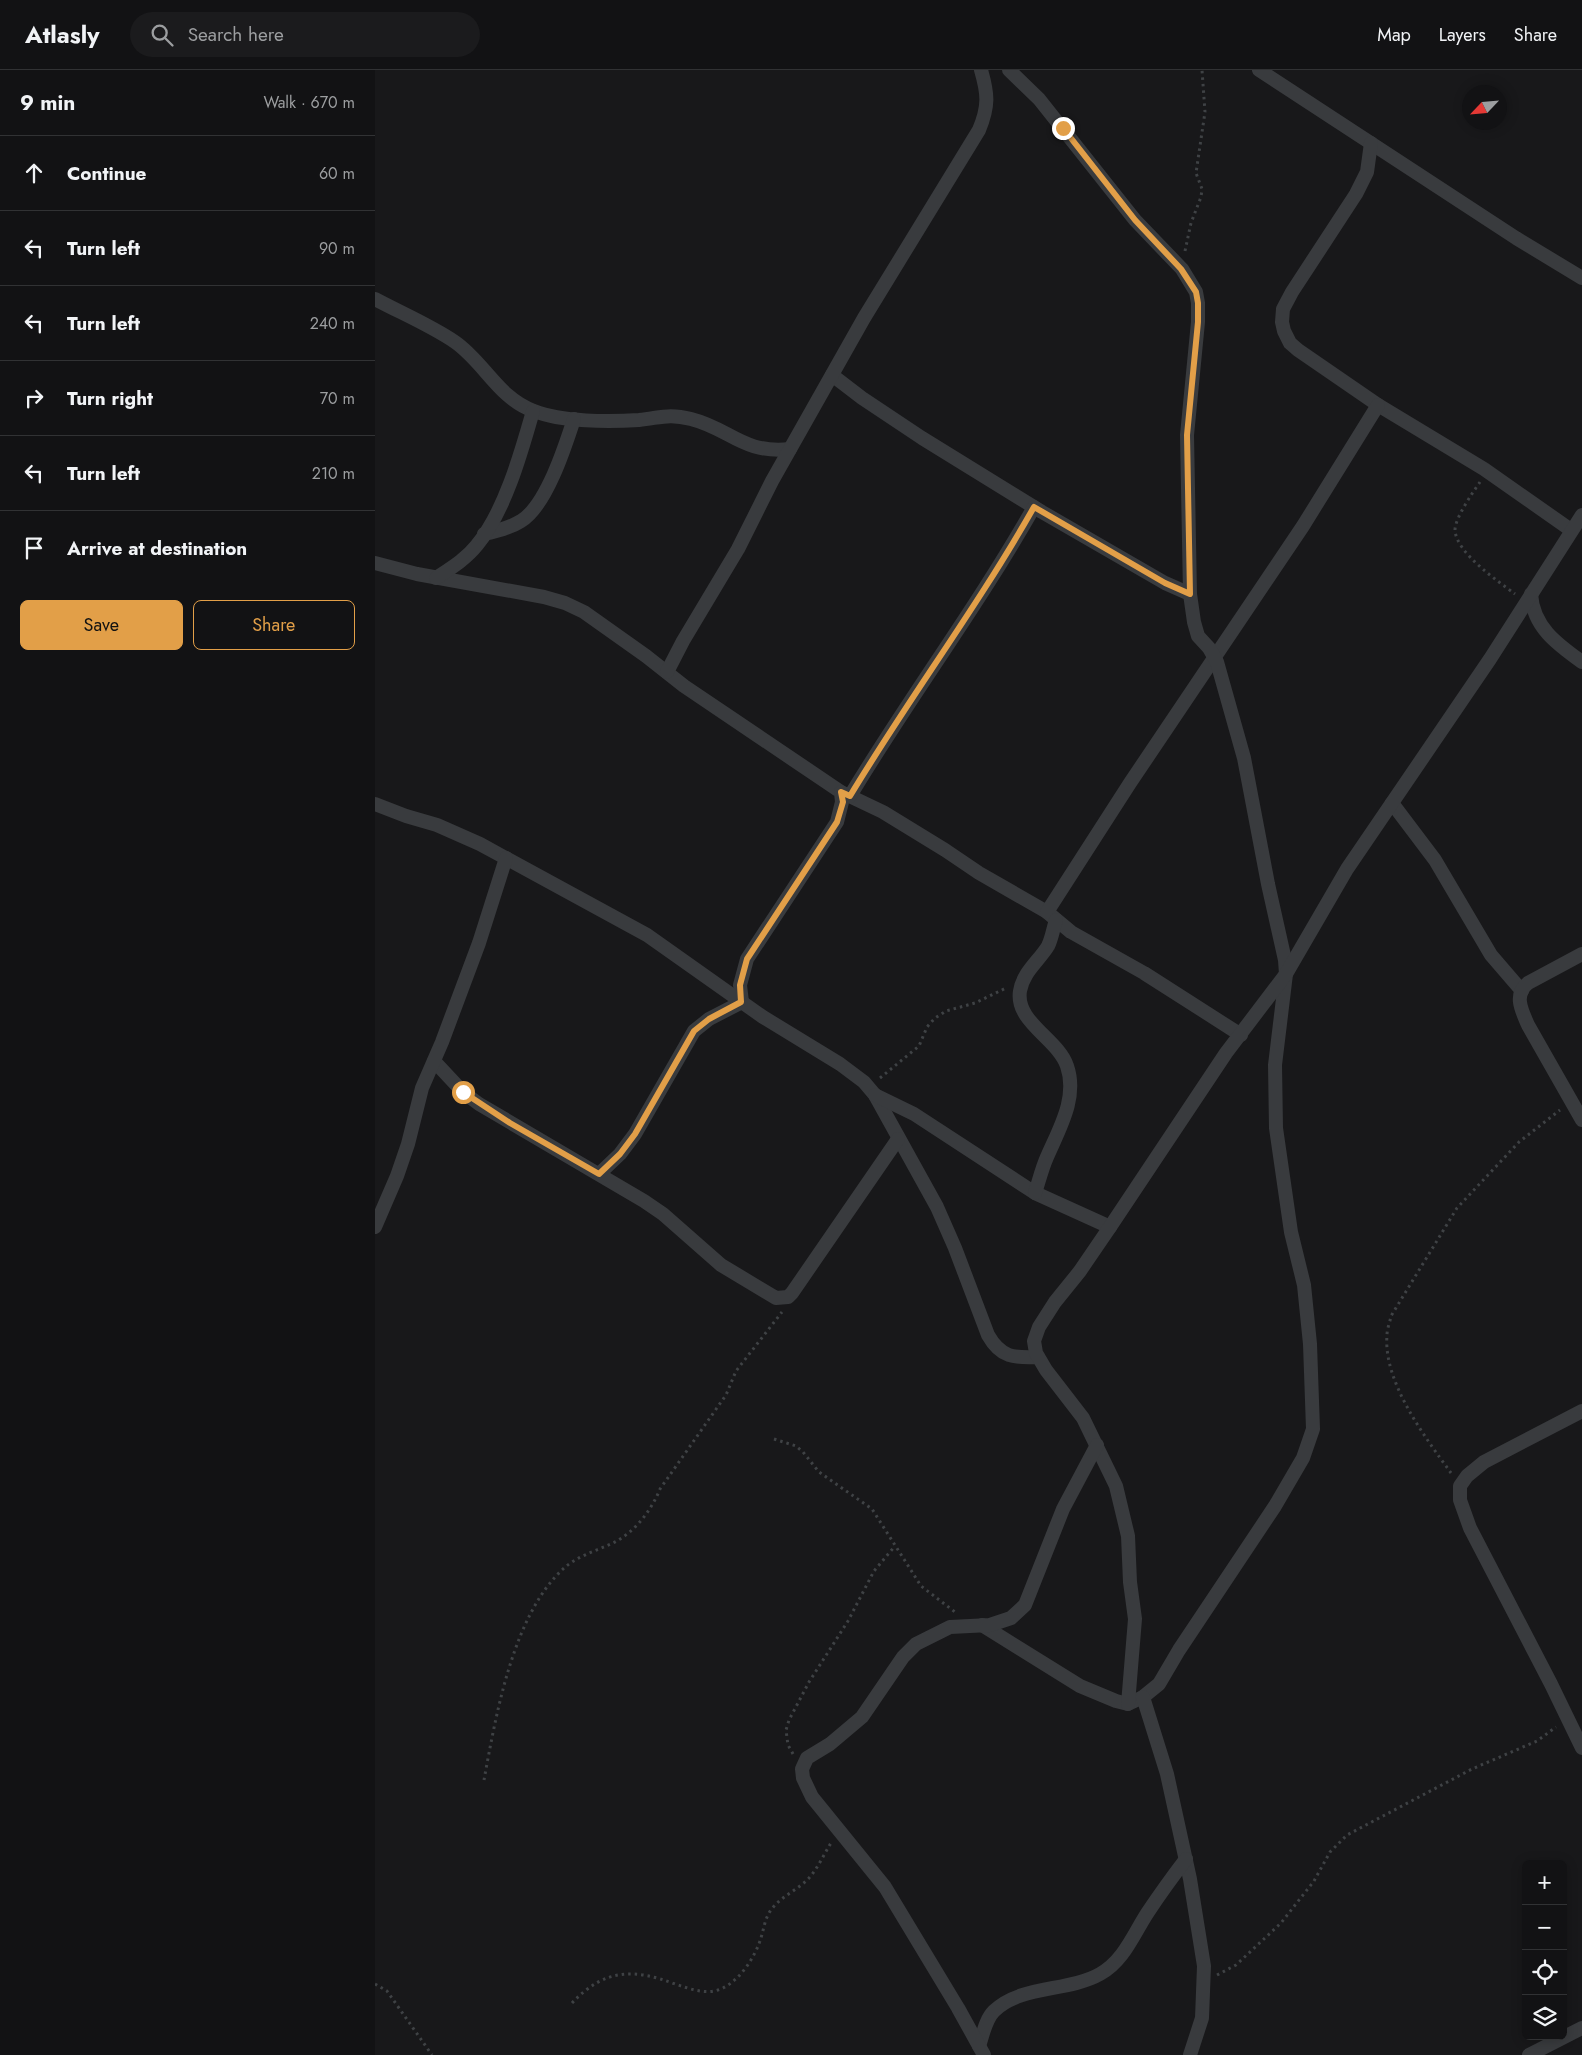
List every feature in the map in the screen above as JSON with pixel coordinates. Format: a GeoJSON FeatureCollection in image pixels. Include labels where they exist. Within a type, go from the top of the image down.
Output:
{"type":"FeatureCollection","features":[{"type":"Feature","properties":{"kind":"street"},"geometry":{"type":"LineString","coordinates":[[667,672],[683,641],[738,549],[790,449],[885,282],[979,130],[988,96],[981,70]]}},
{"type":"Feature","properties":{"kind":"street"},"geometry":{"type":"LineString","coordinates":[[977,1626],[1080,1686],[1115,1701],[1128,1704],[1143,1697],[1159,1684],[1179,1650],[1275,1506],[1303,1458],[1313,1429],[1310,1344],[1304,1286],[1289,1222],[1276,1128],[1275,1065],[1286,974],[1285,960],[1268,884],[1244,758],[1215,656],[1197,634],[1190,594],[1187,435],[1198,322],[1198,303],[1191,282],[1181,269],[1135,220],[1039,99],[1009,70]]}},
{"type":"Feature","properties":{"kind":"street"},"geometry":{"type":"LineString","coordinates":[[1259,70],[1516,238],[1582,278]]}},
{"type":"Feature","properties":{"kind":"street"},"geometry":{"type":"LineString","coordinates":[[1371,143],[1367,172],[1356,194],[1292,292],[1282,316],[1284,331],[1290,343],[1378,406],[1487,471],[1571,530]]}},
{"type":"Feature","properties":{"kind":"street"},"geometry":{"type":"LineString","coordinates":[[375,299],[455,342],[473,357],[492,381],[508,396],[533,411],[574,419],[616,422],[670,415],[693,419],[754,448],[774,451],[790,449]]}},
{"type":"Feature","properties":{"kind":"street"},"geometry":{"type":"LineString","coordinates":[[832,375],[913,433],[1157,579],[1190,594]]}},
{"type":"Feature","properties":{"kind":"street"},"geometry":{"type":"LineString","coordinates":[[1035,1193],[1046,1158],[1068,1104],[1068,1067],[1061,1054],[1028,1017],[1021,1003],[1020,991],[1024,979],[1048,945],[1051,916],[1215,656],[1303,526],[1378,406]]}},
{"type":"Feature","properties":{"kind":"street"},"geometry":{"type":"LineString","coordinates":[[436,578],[457,564],[477,545],[494,517],[521,455],[533,411]]}},
{"type":"Feature","properties":{"kind":"street"},"geometry":{"type":"LineString","coordinates":[[484,534],[509,527],[522,520],[531,512],[555,469],[574,419]]}},
{"type":"Feature","properties":{"kind":"street"},"geometry":{"type":"LineString","coordinates":[[741,1002],[740,985],[747,959],[837,822],[845,794],[881,744],[997,570],[1034,507]]}},
{"type":"Feature","properties":{"kind":"street"},"geometry":{"type":"LineString","coordinates":[[1128,1704],[1135,1618],[1130,1582],[1128,1536],[1116,1486],[1097,1445],[1083,1418],[1038,1357],[1034,1341],[1039,1327],[1055,1302],[1080,1272],[1207,1081],[1286,974],[1347,869],[1490,659],[1582,515]]}},
{"type":"Feature","properties":{"kind":"street"},"geometry":{"type":"LineString","coordinates":[[375,563],[436,578],[545,597],[565,603],[584,612],[667,672],[845,794],[883,812],[1051,916],[1096,947],[1144,973],[1241,1035]]}},
{"type":"Feature","properties":{"kind":"street"},"geometry":{"type":"LineString","coordinates":[[1528,598],[1539,623],[1555,643],[1582,662]]}},
{"type":"Feature","properties":{"kind":"street"},"geometry":{"type":"LineString","coordinates":[[1391,803],[1435,860],[1491,955],[1522,991]]}},
{"type":"Feature","properties":{"kind":"street"},"geometry":{"type":"LineString","coordinates":[[375,804],[437,825],[506,858],[647,935],[741,1002],[840,1064],[872,1091],[914,1114],[1035,1193],[1110,1227]]}},
{"type":"Feature","properties":{"kind":"street"},"geometry":{"type":"LineString","coordinates":[[375,1227],[397,1176],[414,1123],[422,1088],[479,943],[506,858]]}},
{"type":"Feature","properties":{"kind":"street"},"geometry":{"type":"LineString","coordinates":[[1582,954],[1539,976],[1522,991],[1519,1000],[1525,1018],[1573,1100],[1582,1120]]}},
{"type":"Feature","properties":{"kind":"street"},"geometry":{"type":"LineString","coordinates":[[599,1174],[620,1154],[635,1134],[694,1031],[709,1019],[741,1002]]}},
{"type":"Feature","properties":{"kind":"street"},"geometry":{"type":"LineString","coordinates":[[434,1061],[463,1092],[479,1104],[663,1214],[721,1265],[776,1298],[788,1296],[792,1293],[898,1138]]}},
{"type":"Feature","properties":{"kind":"street"},"geometry":{"type":"LineString","coordinates":[[872,1091],[937,1207],[994,1346],[1007,1355],[1038,1357]]}},
{"type":"Feature","properties":{"kind":"street"},"geometry":{"type":"LineString","coordinates":[[1582,1412],[1484,1462],[1467,1476],[1461,1486],[1460,1500],[1463,1511],[1582,1748]]}},
{"type":"Feature","properties":{"kind":"street"},"geometry":{"type":"LineString","coordinates":[[982,2051],[885,1887],[812,1797],[803,1778],[803,1769],[807,1758],[830,1744],[862,1717],[903,1657],[916,1644],[950,1627],[977,1626],[1011,1618],[1025,1605],[1063,1509],[1097,1445]]}},
{"type":"Feature","properties":{"kind":"street"},"geometry":{"type":"LineString","coordinates":[[1143,1697],[1167,1774],[1186,1859],[1205,1966],[1202,2018],[1190,2055]]}},
{"type":"Feature","properties":{"kind":"street"},"geometry":{"type":"LineString","coordinates":[[982,2051],[990,2017],[993,2012],[1005,2004],[1038,1991],[1085,1981],[1101,1974],[1115,1964],[1148,1912],[1186,1859]]}},
{"type":"Feature","properties":{"kind":"street"},"geometry":{"type":"LineString","coordinates":[[1529,2055],[1582,2028]]}},
{"type":"Feature","properties":{"kind":"path"},"geometry":{"type":"LineString","coordinates":[[1181,269],[1191,223],[1201,197],[1201,189],[1196,173],[1205,112],[1202,70]]}},
{"type":"Feature","properties":{"kind":"path"},"geometry":{"type":"LineString","coordinates":[[1487,471],[1457,521],[1455,530],[1458,539],[1471,558],[1486,572],[1528,598]]}},
{"type":"Feature","properties":{"kind":"path"},"geometry":{"type":"LineString","coordinates":[[872,1091],[919,1046],[927,1027],[935,1018],[955,1008],[967,1006],[1024,979]]}},
{"type":"Feature","properties":{"kind":"path"},"geometry":{"type":"LineString","coordinates":[[1461,1486],[1432,1447],[1396,1386],[1387,1336],[1391,1316],[1457,1208],[1519,1142],[1573,1100]]}},
{"type":"Feature","properties":{"kind":"path"},"geometry":{"type":"LineString","coordinates":[[484,1780],[498,1707],[509,1668],[526,1622],[550,1582],[573,1561],[615,1542],[641,1520],[725,1395],[736,1371],[783,1310],[788,1296]]}},
{"type":"Feature","properties":{"kind":"path"},"geometry":{"type":"LineString","coordinates":[[774,1439],[796,1446],[819,1472],[872,1509],[921,1586],[938,1601],[977,1626]]}},
{"type":"Feature","properties":{"kind":"path"},"geometry":{"type":"LineString","coordinates":[[803,1769],[788,1745],[786,1730],[789,1720],[809,1682],[848,1621],[874,1571],[895,1546]]}},
{"type":"Feature","properties":{"kind":"path"},"geometry":{"type":"LineString","coordinates":[[1204,1982],[1236,1964],[1281,1923],[1314,1881],[1330,1852],[1347,1835],[1473,1769],[1537,1741],[1553,1730],[1566,1715]]}},
{"type":"Feature","properties":{"kind":"path"},"geometry":{"type":"LineString","coordinates":[[572,2003],[591,1984],[622,1974],[636,1974],[703,1992],[712,1992],[730,1984],[749,1965],[761,1939],[771,1909],[809,1878],[839,1829]]}},
{"type":"Feature","properties":{"kind":"path"},"geometry":{"type":"LineString","coordinates":[[375,1984],[387,1991],[432,2055]]}},
{"type":"Feature","properties":{"kind":"route"},"geometry":{"type":"LineString","coordinates":[[463,1092],[510,1123],[599,1174],[620,1154],[635,1134],[694,1031],[709,1019],[741,1002],[740,985],[747,959],[837,822],[843,802],[841,792],[850,796],[881,744],[997,570],[1034,507],[1165,583],[1190,594],[1191,549],[1187,435],[1198,322],[1196,292],[1181,269],[1135,220],[1063,128]]}}]}
